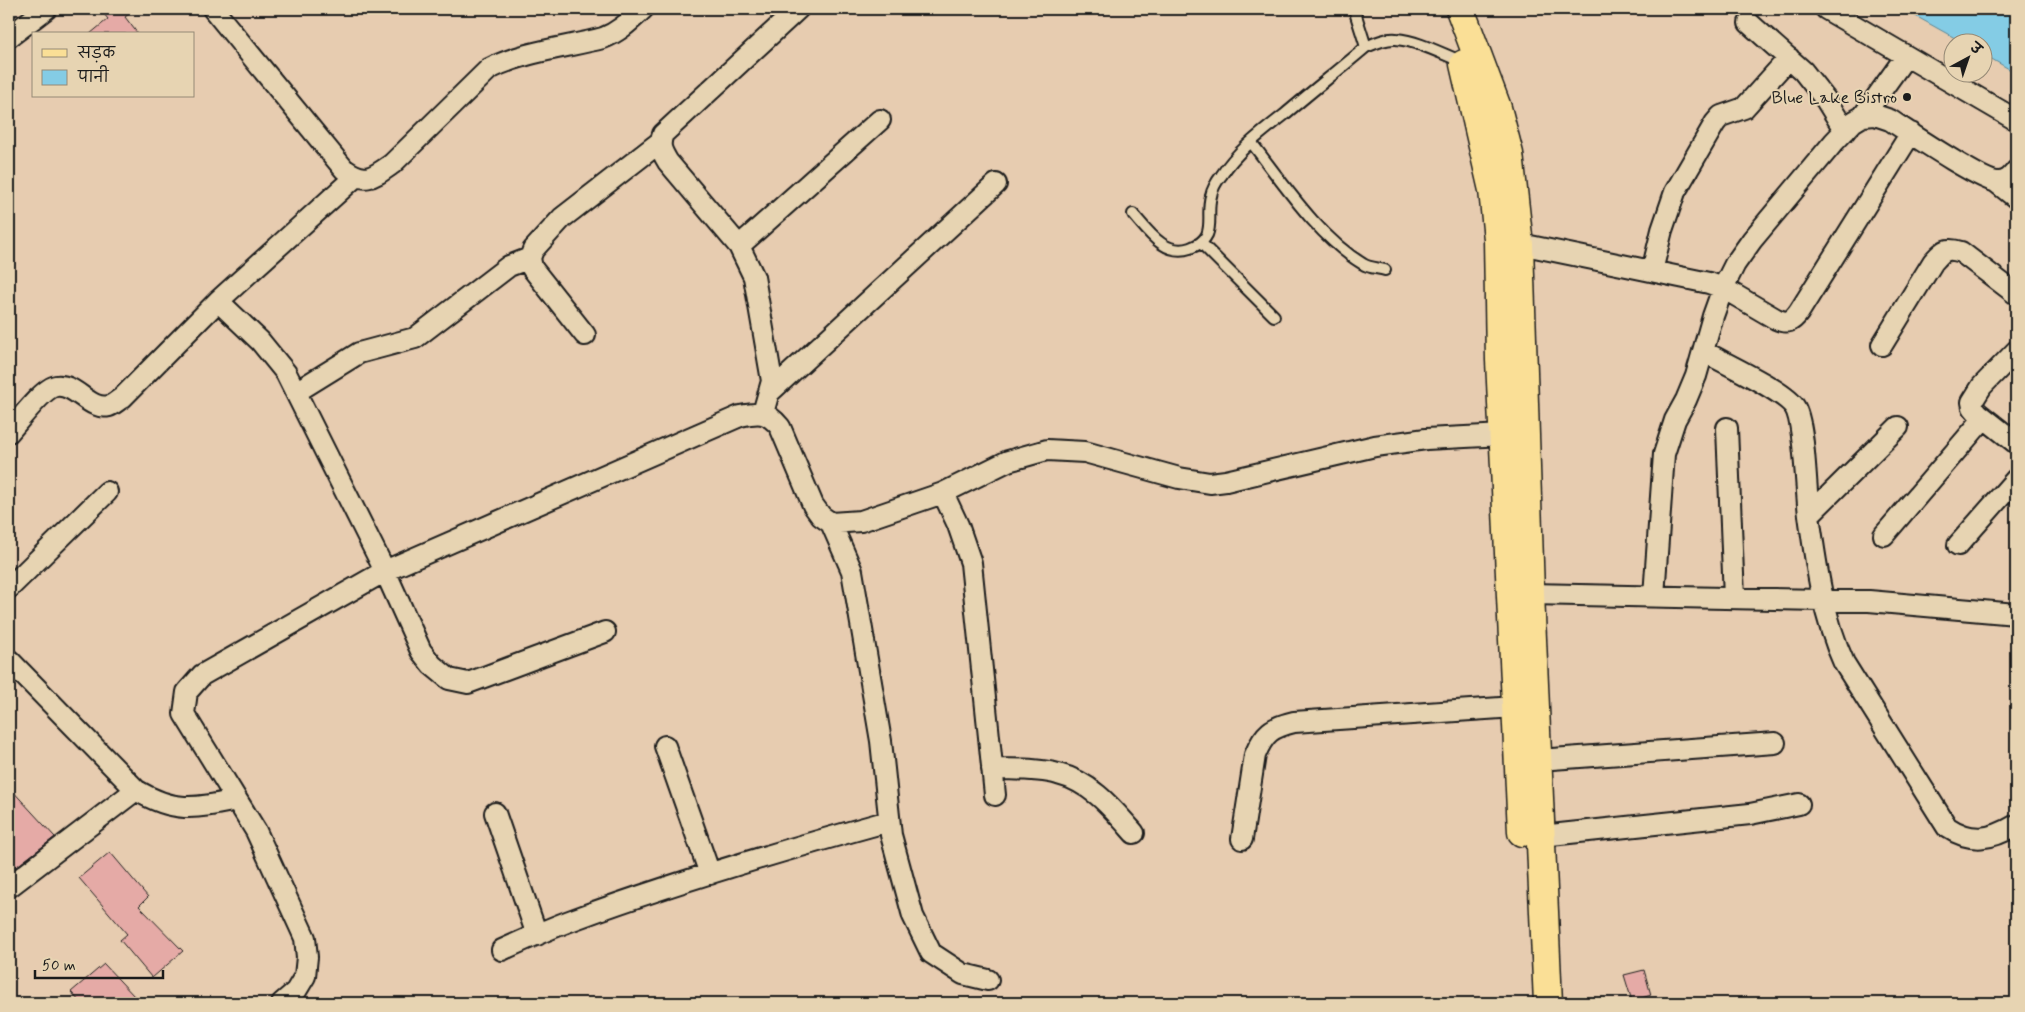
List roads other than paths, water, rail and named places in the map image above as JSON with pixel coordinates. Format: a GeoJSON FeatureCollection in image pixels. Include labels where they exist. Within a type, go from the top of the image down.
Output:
{"type":"FeatureCollection","features":[{"type":"Feature","properties":{"kind":"main road"},"geometry":{"type":"LineString","coordinates":[[1444,9],[1464,62],[1493,190],[1508,242],[1530,594],[1526,707],[1532,1003]]}},
{"type":"Feature","properties":{"kind":"main road"},"geometry":{"type":"LineString","coordinates":[[1460,9],[1497,108],[1509,154],[1508,242],[1500,360],[1504,435],[1526,707],[1538,760],[1548,1003]]}},
{"type":"Feature","properties":{"kind":"street"},"geometry":{"type":"LineString","coordinates":[[9,37],[46,9]]}},
{"type":"Feature","properties":{"kind":"street"},"geometry":{"type":"LineString","coordinates":[[213,9],[344,169],[355,177],[367,179],[376,176],[392,164],[489,69],[528,54],[614,34],[643,9]]}},
{"type":"Feature","properties":{"kind":"street"},"geometry":{"type":"LineString","coordinates":[[764,413],[772,380],[754,277],[739,246],[668,162],[661,151],[660,142],[663,134],[798,9]]}},
{"type":"Feature","properties":{"kind":"street"},"geometry":{"type":"LineString","coordinates":[[1826,9],[2016,120]]}},
{"type":"Feature","properties":{"kind":"street"},"geometry":{"type":"LineString","coordinates":[[9,15],[27,24]]}},
{"type":"Feature","properties":{"kind":"street"},"geometry":{"type":"LineString","coordinates":[[1750,23],[1812,81],[1845,131]]}},
{"type":"Feature","properties":{"kind":"street"},"geometry":{"type":"LineString","coordinates":[[1654,596],[1664,454],[1675,420],[1696,376],[1702,351],[1723,288],[1735,264],[1752,240],[1845,131],[1864,116],[1906,56]]}},
{"type":"Feature","properties":{"kind":"street"},"geometry":{"type":"LineString","coordinates":[[1652,271],[1662,230],[1675,192],[1715,123],[1721,116],[1744,108],[1789,58]]}},
{"type":"Feature","properties":{"kind":"street"},"geometry":{"type":"LineString","coordinates":[[1864,116],[1875,115],[1890,120],[1974,172],[1996,182],[2016,198]]}},
{"type":"Feature","properties":{"kind":"street"},"geometry":{"type":"LineString","coordinates":[[739,246],[880,120]]}},
{"type":"Feature","properties":{"kind":"street"},"geometry":{"type":"LineString","coordinates":[[1508,242],[1692,279],[1723,288],[1776,319],[1791,322],[1911,133]]}},
{"type":"Feature","properties":{"kind":"street"},"geometry":{"type":"LineString","coordinates":[[585,335],[532,268],[530,258],[533,250],[562,218],[660,142]]}},
{"type":"Feature","properties":{"kind":"street"},"geometry":{"type":"LineString","coordinates":[[1996,182],[2007,181],[2016,170]]}},
{"type":"Feature","properties":{"kind":"street"},"geometry":{"type":"LineString","coordinates":[[9,432],[47,391],[55,386],[68,387],[99,406],[110,406],[122,398],[218,301],[355,177]]}},
{"type":"Feature","properties":{"kind":"street"},"geometry":{"type":"LineString","coordinates":[[770,392],[996,184]]}},
{"type":"Feature","properties":{"kind":"street"},"geometry":{"type":"LineString","coordinates":[[1882,345],[1933,262],[1943,251],[1951,249],[1960,252],[2016,294]]}},
{"type":"Feature","properties":{"kind":"street"},"geometry":{"type":"LineString","coordinates":[[296,392],[359,353],[415,338],[509,266],[530,258]]}},
{"type":"Feature","properties":{"kind":"street"},"geometry":{"type":"LineString","coordinates":[[218,301],[271,353],[286,374],[385,571],[421,651],[449,679],[468,683],[605,632]]}},
{"type":"Feature","properties":{"kind":"street"},"geometry":{"type":"LineString","coordinates":[[1702,351],[1784,396],[1795,407],[1801,436],[1809,515],[1823,600],[1835,642],[1844,663],[1947,827],[1960,836],[1974,839],[1989,836],[2016,825]]}},
{"type":"Feature","properties":{"kind":"street"},"geometry":{"type":"LineString","coordinates":[[2016,351],[1975,396],[1972,402],[1973,407],[1984,418],[2016,442]]}},
{"type":"Feature","properties":{"kind":"street"},"geometry":{"type":"LineString","coordinates":[[282,1003],[296,991],[305,976],[307,957],[305,938],[256,831],[184,714],[187,692],[202,675],[385,571],[740,416],[764,413],[773,418],[780,427],[813,505],[821,516],[831,523],[852,571],[881,741],[891,835],[913,916],[931,953],[963,974],[988,980]]}},
{"type":"Feature","properties":{"kind":"street"},"geometry":{"type":"LineString","coordinates":[[1884,535],[1984,418]]}},
{"type":"Feature","properties":{"kind":"street"},"geometry":{"type":"LineString","coordinates":[[1809,515],[1898,427]]}},
{"type":"Feature","properties":{"kind":"street"},"geometry":{"type":"LineString","coordinates":[[1728,428],[1734,598]]}},
{"type":"Feature","properties":{"kind":"street"},"geometry":{"type":"LineString","coordinates":[[831,523],[861,521],[943,493],[1008,461],[1047,450],[1063,449],[1085,452],[1179,478],[1210,483],[1226,481],[1376,446],[1426,439],[1504,435]]}},
{"type":"Feature","properties":{"kind":"street"},"geometry":{"type":"LineString","coordinates":[[1958,545],[2016,479]]}},
{"type":"Feature","properties":{"kind":"street"},"geometry":{"type":"LineString","coordinates":[[9,588],[107,492]]}},
{"type":"Feature","properties":{"kind":"street"},"geometry":{"type":"LineString","coordinates":[[943,493],[958,525],[970,563],[995,795]]}},
{"type":"Feature","properties":{"kind":"street"},"geometry":{"type":"LineString","coordinates":[[1530,594],[1823,600],[1919,604],[2016,614]]}},
{"type":"Feature","properties":{"kind":"street"},"geometry":{"type":"LineString","coordinates":[[9,660],[136,790],[168,806],[198,808],[236,800]]}},
{"type":"Feature","properties":{"kind":"street"},"geometry":{"type":"LineString","coordinates":[[1242,839],[1255,755],[1264,738],[1278,726],[1294,722],[1526,707]]}},
{"type":"Feature","properties":{"kind":"street"},"geometry":{"type":"LineString","coordinates":[[1538,760],[1775,743]]}},
{"type":"Feature","properties":{"kind":"street"},"geometry":{"type":"LineString","coordinates":[[665,746],[710,874]]}},
{"type":"Feature","properties":{"kind":"street"},"geometry":{"type":"LineString","coordinates":[[992,769],[1045,772],[1058,774],[1076,781],[1091,790],[1111,807],[1134,833]]}},
{"type":"Feature","properties":{"kind":"street"},"geometry":{"type":"LineString","coordinates":[[10,883],[136,790]]}},
{"type":"Feature","properties":{"kind":"street"},"geometry":{"type":"LineString","coordinates":[[1541,836],[1750,814],[1799,804]]}},
{"type":"Feature","properties":{"kind":"street"},"geometry":{"type":"LineString","coordinates":[[495,813],[537,935]]}},
{"type":"Feature","properties":{"kind":"street"},"geometry":{"type":"LineString","coordinates":[[502,950],[622,902],[784,850],[889,821]]}},
{"type":"Feature","properties":{"kind":"lane"},"geometry":{"type":"LineString","coordinates":[[1354,9],[1366,47]]}},
{"type":"Feature","properties":{"kind":"lane"},"geometry":{"type":"LineString","coordinates":[[1133,214],[1165,246],[1178,252],[1192,248],[1201,243],[1206,237],[1210,224],[1210,197],[1220,176],[1250,142],[1366,47],[1378,42],[1395,39],[1413,43],[1464,62]]}},
{"type":"Feature","properties":{"kind":"lane"},"geometry":{"type":"LineString","coordinates":[[1250,142],[1301,205],[1342,249],[1365,265],[1385,270]]}},
{"type":"Feature","properties":{"kind":"lane"},"geometry":{"type":"LineString","coordinates":[[1201,243],[1274,316]]}},
{"type":"Feature","properties":{"kind":"water"},"geometry":{"type":"Polygon","coordinates":[[[1903,9],[2016,9],[2016,73],[1992,59],[1992,32],[1944,32],[1903,9]]]}},
{"type":"Feature","properties":{"kind":"place","name":"Blue Lake Bistro"},"geometry":{"type":"Point","coordinates":[1907,97]}}]}
